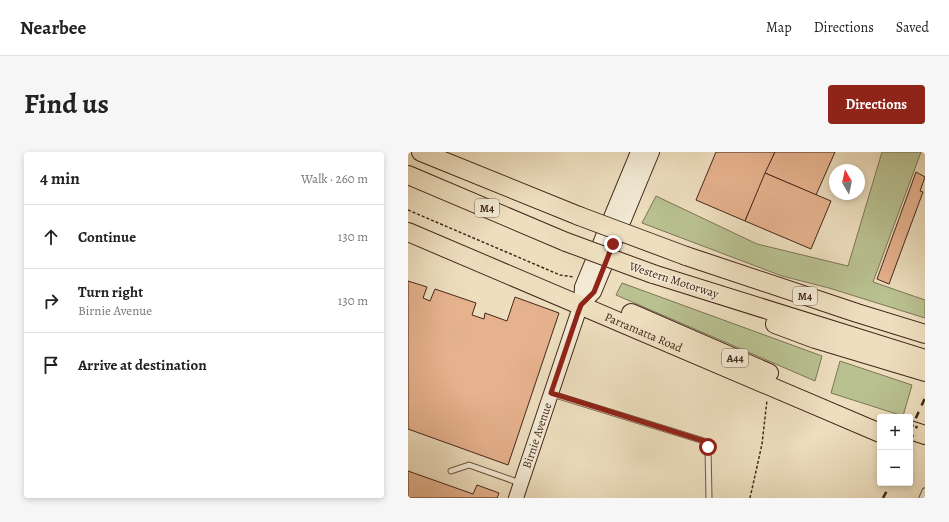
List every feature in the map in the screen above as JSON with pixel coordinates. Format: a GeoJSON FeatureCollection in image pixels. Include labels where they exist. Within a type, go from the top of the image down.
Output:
{"type":"FeatureCollection","features":[{"type":"Feature","properties":{"kind":"highway","name":"M4"},"geometry":{"type":"LineString","coordinates":[[421,152],[578,216],[686,256],[925,334]]}},
{"type":"Feature","properties":{"kind":"highway","name":"Western Motorway"},"geometry":{"type":"LineString","coordinates":[[408,176],[566,242],[653,274],[925,358]]}},
{"type":"Feature","properties":{"kind":"highway","name":"Parramatta Road"},"geometry":{"type":"LineString","coordinates":[[408,219],[877,419]]}},
{"type":"Feature","properties":{"kind":"highway","name":"Parramatta Road"},"geometry":{"type":"LineString","coordinates":[[408,232],[581,293],[769,386],[877,431]]}},
{"type":"Feature","properties":{"kind":"highway","name":"M4"},"geometry":{"type":"LineString","coordinates":[[724,296],[770,322],[815,339],[925,372]]}},
{"type":"Feature","properties":{"kind":"highway"},"geometry":{"type":"LineString","coordinates":[[913,431],[925,435]]}},
{"type":"Feature","properties":{"kind":"highway"},"geometry":{"type":"LineString","coordinates":[[913,444],[925,448]]}},
{"type":"Feature","properties":{"kind":"street","name":"Birnie Avenue"},"geometry":{"type":"LineString","coordinates":[[516,498],[551,393],[582,287],[638,152]]}},
{"type":"Feature","properties":{"kind":"street","name":"Birnie Avenue"},"geometry":{"type":"LineString","coordinates":[[581,293],[594,292],[652,152]]}},
{"type":"Feature","properties":{"kind":"lane"},"geometry":{"type":"LineString","coordinates":[[551,393],[704,441],[708,447],[709,498]]}},
{"type":"Feature","properties":{"kind":"lane"},"geometry":{"type":"LineString","coordinates":[[451,471],[469,465],[521,483]]}},
{"type":"Feature","properties":{"kind":"lane"},"geometry":{"type":"LineString","coordinates":[[922,498],[925,491]]}},
{"type":"Feature","properties":{"kind":"path"},"geometry":{"type":"LineString","coordinates":[[408,210],[560,275],[581,293]]}},
{"type":"Feature","properties":{"kind":"path"},"geometry":{"type":"LineString","coordinates":[[750,498],[762,444],[769,386]]}},
{"type":"Feature","properties":{"kind":"green space"},"geometry":{"type":"Polygon","coordinates":[[[882,152],[921,152],[873,282],[925,300],[925,318],[829,288],[782,276],[642,223],[656,196],[757,244],[848,266],[882,152]]]}},
{"type":"Feature","properties":{"kind":"green space"},"geometry":{"type":"Polygon","coordinates":[[[622,283],[822,356],[815,381],[616,295],[622,283]]]}},
{"type":"Feature","properties":{"kind":"green space"},"geometry":{"type":"Polygon","coordinates":[[[840,361],[912,385],[904,414],[897,414],[831,393],[840,361]]]}},
{"type":"Feature","properties":{"kind":"building"},"geometry":{"type":"Polygon","coordinates":[[[716,152],[775,152],[745,221],[696,200],[716,152]]]}},
{"type":"Feature","properties":{"kind":"building"},"geometry":{"type":"Polygon","coordinates":[[[775,152],[835,152],[816,195],[765,173],[775,152]]]}},
{"type":"Feature","properties":{"kind":"building"},"geometry":{"type":"Polygon","coordinates":[[[916,172],[925,177],[920,191],[923,192],[889,284],[877,279],[916,172]]]}},
{"type":"Feature","properties":{"kind":"building"},"geometry":{"type":"Polygon","coordinates":[[[765,173],[831,201],[811,249],[745,221],[765,173]]]}},
{"type":"Feature","properties":{"kind":"building"},"geometry":{"type":"Polygon","coordinates":[[[408,281],[427,287],[423,298],[430,301],[435,289],[476,303],[472,315],[484,319],[485,313],[507,321],[515,297],[559,313],[508,465],[408,429],[408,281]]]}},
{"type":"Feature","properties":{"kind":"building"},"geometry":{"type":"Polygon","coordinates":[[[408,471],[473,494],[477,485],[499,493],[497,498],[408,498],[408,471]]]}},
{"type":"Feature","properties":{"kind":"railway"},"geometry":{"type":"LineString","coordinates":[[913,424],[925,398]]}},
{"type":"Feature","properties":{"kind":"railway"},"geometry":{"type":"LineString","coordinates":[[913,435],[917,426]]}},
{"type":"Feature","properties":{"kind":"railway"},"geometry":{"type":"LineString","coordinates":[[883,498],[889,486]]}},
{"type":"Feature","properties":{"kind":"route"},"geometry":{"type":"LineString","coordinates":[[613,244],[594,292],[581,305],[551,393],[704,441],[708,447]]}}]}
